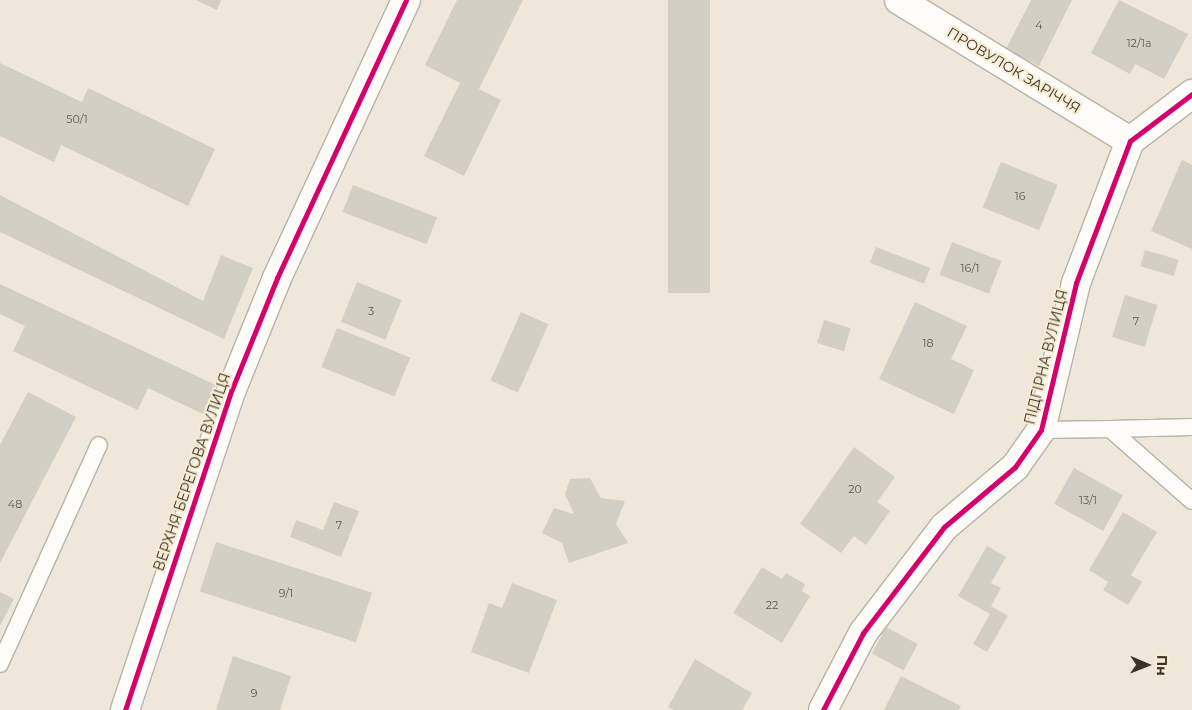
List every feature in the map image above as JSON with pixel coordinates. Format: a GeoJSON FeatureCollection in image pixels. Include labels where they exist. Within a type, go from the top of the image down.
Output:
{"type":"FeatureCollection","features":[{"type":"Feature","properties":{"kind":"street","name":"ВЕРХНЯ БЕРЕГОВА ВУЛИЦЯ"},"geometry":{"type":"LineString","coordinates":[[124,710],[232,389],[277,278],[406,0]]}},
{"type":"Feature","properties":{"kind":"street","name":"ПРОВУЛОК ЗАРІЧЧЯ"},"geometry":{"type":"LineString","coordinates":[[899,0],[1130,140]]}},
{"type":"Feature","properties":{"kind":"street"},"geometry":{"type":"LineString","coordinates":[[1130,140],[1192,94]]}},
{"type":"Feature","properties":{"kind":"street","name":"ПІДГІРНА ВУЛИЦЯ"},"geometry":{"type":"LineString","coordinates":[[823,710],[864,633],[944,528],[1015,467],[1041,430],[1076,283],[1130,140]]}},
{"type":"Feature","properties":{"kind":"lane"},"geometry":{"type":"LineString","coordinates":[[1041,430],[1192,427]]}},
{"type":"Feature","properties":{"kind":"lane"},"geometry":{"type":"LineString","coordinates":[[1110,429],[1192,501]]}},
{"type":"Feature","properties":{"kind":"lane"},"geometry":{"type":"LineString","coordinates":[[0,664],[99,445]]}},
{"type":"Feature","properties":{"kind":"building"},"geometry":{"type":"Polygon","coordinates":[[[196,0],[221,0],[217,10],[196,0]]]}},
{"type":"Feature","properties":{"kind":"building"},"geometry":{"type":"Polygon","coordinates":[[[457,0],[523,0],[479,89],[501,100],[464,176],[424,156],[460,83],[425,65],[457,0]]]}},
{"type":"Feature","properties":{"kind":"building"},"geometry":{"type":"Polygon","coordinates":[[[668,0],[710,0],[710,293],[668,293],[668,0]]]}},
{"type":"Feature","properties":{"kind":"building"},"geometry":{"type":"Polygon","coordinates":[[[1031,0],[1072,0],[1039,66],[1006,49],[1031,0]]]}},
{"type":"Feature","properties":{"kind":"building"},"geometry":{"type":"Polygon","coordinates":[[[1119,0],[1188,34],[1164,79],[1135,64],[1130,74],[1091,53],[1119,0]]]}},
{"type":"Feature","properties":{"kind":"building"},"geometry":{"type":"Polygon","coordinates":[[[0,63],[82,102],[88,88],[215,149],[188,206],[61,145],[54,162],[0,136],[0,63]]]}},
{"type":"Feature","properties":{"kind":"building"},"geometry":{"type":"Polygon","coordinates":[[[1182,160],[1192,165],[1192,249],[1151,231],[1182,160]]]}},
{"type":"Feature","properties":{"kind":"building"},"geometry":{"type":"Polygon","coordinates":[[[1001,162],[1058,185],[1039,230],[983,207],[1001,162]]]}},
{"type":"Feature","properties":{"kind":"building"},"geometry":{"type":"Polygon","coordinates":[[[353,185],[437,217],[427,244],[343,212],[353,185]]]}},
{"type":"Feature","properties":{"kind":"building"},"geometry":{"type":"Polygon","coordinates":[[[0,195],[203,301],[221,255],[253,268],[224,339],[0,232],[0,195]]]}},
{"type":"Feature","properties":{"kind":"building"},"geometry":{"type":"Polygon","coordinates":[[[952,242],[1001,261],[989,294],[939,275],[952,242]]]}},
{"type":"Feature","properties":{"kind":"building"},"geometry":{"type":"Polygon","coordinates":[[[876,247],[930,268],[924,284],[870,263],[876,247]]]}},
{"type":"Feature","properties":{"kind":"building"},"geometry":{"type":"Polygon","coordinates":[[[1145,250],[1179,260],[1174,276],[1140,266],[1145,250]]]}},
{"type":"Feature","properties":{"kind":"building"},"geometry":{"type":"Polygon","coordinates":[[[357,282],[402,300],[385,340],[341,322],[357,282]]]}},
{"type":"Feature","properties":{"kind":"building"},"geometry":{"type":"Polygon","coordinates":[[[0,284],[216,385],[203,414],[148,388],[138,410],[13,351],[25,326],[0,314],[0,284]]]}},
{"type":"Feature","properties":{"kind":"building"},"geometry":{"type":"Polygon","coordinates":[[[1125,295],[1158,305],[1145,347],[1112,337],[1125,295]]]}},
{"type":"Feature","properties":{"kind":"building"},"geometry":{"type":"Polygon","coordinates":[[[915,302],[967,326],[951,359],[974,370],[954,414],[879,379],[915,302]]]}},
{"type":"Feature","properties":{"kind":"building"},"geometry":{"type":"Polygon","coordinates":[[[521,312],[548,324],[518,393],[490,381],[521,312]]]}},
{"type":"Feature","properties":{"kind":"building"},"geometry":{"type":"Polygon","coordinates":[[[824,320],[851,328],[844,351],[817,343],[824,320]]]}},
{"type":"Feature","properties":{"kind":"building"},"geometry":{"type":"Polygon","coordinates":[[[337,328],[410,358],[395,397],[321,367],[337,328]]]}},
{"type":"Feature","properties":{"kind":"building"},"geometry":{"type":"Polygon","coordinates":[[[28,392],[76,417],[0,563],[0,445],[28,392]]]}},
{"type":"Feature","properties":{"kind":"building"},"geometry":{"type":"Polygon","coordinates":[[[854,447],[895,477],[877,502],[890,511],[866,545],[854,536],[841,553],[800,524],[854,447]]]}},
{"type":"Feature","properties":{"kind":"building"},"geometry":{"type":"Polygon","coordinates":[[[1074,468],[1123,495],[1103,531],[1054,504],[1074,468]]]}},
{"type":"Feature","properties":{"kind":"building"},"geometry":{"type":"Polygon","coordinates":[[[590,478],[601,498],[625,501],[616,524],[628,543],[569,563],[562,543],[542,533],[554,508],[574,514],[565,494],[570,479],[590,478]]]}},
{"type":"Feature","properties":{"kind":"building"},"geometry":{"type":"Polygon","coordinates":[[[334,502],[359,511],[341,557],[290,537],[296,520],[323,530],[334,502]]]}},
{"type":"Feature","properties":{"kind":"building"},"geometry":{"type":"Polygon","coordinates":[[[1123,512],[1157,532],[1131,575],[1142,582],[1128,605],[1103,590],[1108,582],[1089,570],[1123,512]]]}},
{"type":"Feature","properties":{"kind":"building"},"geometry":{"type":"Polygon","coordinates":[[[216,542],[372,593],[356,642],[200,591],[216,542]]]}},
{"type":"Feature","properties":{"kind":"building"},"geometry":{"type":"Polygon","coordinates":[[[987,546],[1006,557],[991,583],[1001,588],[991,606],[1008,616],[987,652],[973,644],[990,614],[958,596],[987,546]]]}},
{"type":"Feature","properties":{"kind":"building"},"geometry":{"type":"Polygon","coordinates":[[[762,567],[782,579],[786,573],[805,584],[802,591],[810,596],[782,643],[733,613],[762,567]]]}},
{"type":"Feature","properties":{"kind":"building"},"geometry":{"type":"Polygon","coordinates":[[[512,583],[557,600],[529,673],[471,652],[489,603],[502,608],[512,583]]]}},
{"type":"Feature","properties":{"kind":"building"},"geometry":{"type":"Polygon","coordinates":[[[0,592],[14,599],[0,626],[0,592]]]}},
{"type":"Feature","properties":{"kind":"building"},"geometry":{"type":"Polygon","coordinates":[[[886,627],[918,644],[904,670],[872,653],[886,627]]]}},
{"type":"Feature","properties":{"kind":"building"},"geometry":{"type":"Polygon","coordinates":[[[233,656],[291,676],[280,710],[216,710],[233,656]]]}},
{"type":"Feature","properties":{"kind":"building"},"geometry":{"type":"Polygon","coordinates":[[[695,659],[752,693],[742,710],[674,710],[668,707],[695,659]]]}},
{"type":"Feature","properties":{"kind":"building"},"geometry":{"type":"Polygon","coordinates":[[[901,676],[961,706],[959,710],[884,710],[901,676]]]}},
{"type":"Feature","properties":{"kind":"cycle path"},"geometry":{"type":"LineString","coordinates":[[125,710],[232,389],[277,278],[406,0]]}},
{"type":"Feature","properties":{"kind":"cycle path"},"geometry":{"type":"LineString","coordinates":[[823,710],[863,633],[944,527],[1015,467],[1041,430],[1076,283],[1130,141],[1192,94]]}}]}
